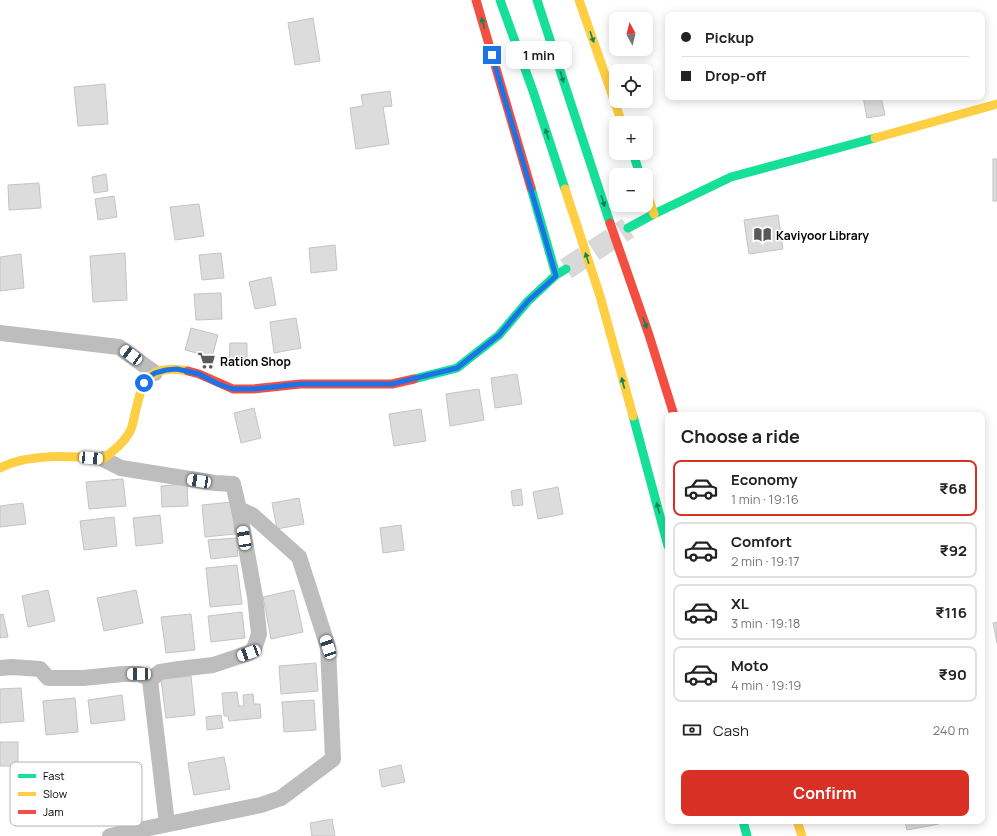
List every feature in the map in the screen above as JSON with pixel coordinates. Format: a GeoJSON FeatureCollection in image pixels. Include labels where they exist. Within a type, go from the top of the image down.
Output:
{"type":"FeatureCollection","features":[{"type":"Feature","properties":{"kind":"main road"},"geometry":{"type":"LineString","coordinates":[[476,0],[556,276]]}},
{"type":"Feature","properties":{"kind":"main road"},"geometry":{"type":"LineString","coordinates":[[500,0],[533,91],[600,296],[665,535]]}},
{"type":"Feature","properties":{"kind":"main road"},"geometry":{"type":"LineString","coordinates":[[537,0],[616,242],[649,335],[673,412]]}},
{"type":"Feature","properties":{"kind":"main road"},"geometry":{"type":"LineString","coordinates":[[579,0],[620,116]]}},
{"type":"Feature","properties":{"kind":"main road"},"geometry":{"type":"LineString","coordinates":[[628,228],[731,177],[997,104]]}},
{"type":"Feature","properties":{"kind":"main road"},"geometry":{"type":"LineString","coordinates":[[0,468],[8,464],[32,458],[79,457],[103,459],[118,448],[130,432],[144,383],[155,373],[166,370],[177,369],[199,374],[218,384],[233,389],[253,389],[300,384],[392,384],[457,368],[499,335],[528,301],[566,269]]}},
{"type":"Feature","properties":{"kind":"main road"},"geometry":{"type":"LineString","coordinates":[[744,824],[747,836]]}},
{"type":"Feature","properties":{"kind":"main road"},"geometry":{"type":"LineString","coordinates":[[799,824],[802,836]]}},
{"type":"Feature","properties":{"kind":"street"},"geometry":{"type":"LineString","coordinates":[[0,333],[119,347],[155,373]]}},
{"type":"Feature","properties":{"kind":"street"},"geometry":{"type":"LineString","coordinates":[[103,459],[121,468],[215,483],[233,484],[239,509],[255,597],[259,634],[254,649],[249,653],[214,665],[178,668],[160,672],[150,680]]}},
{"type":"Feature","properties":{"kind":"street"},"geometry":{"type":"LineString","coordinates":[[110,836],[260,805],[281,798],[333,759],[328,647],[299,557],[252,515],[239,509]]}},
{"type":"Feature","properties":{"kind":"street"},"geometry":{"type":"LineString","coordinates":[[0,668],[12,667],[40,669],[48,678],[83,678],[123,674],[139,674],[146,676],[150,680],[167,824]]}},
{"type":"Feature","properties":{"kind":"building"},"geometry":{"type":"Polygon","coordinates":[[[313,18],[320,61],[295,65],[288,23],[313,18]]]}},
{"type":"Feature","properties":{"kind":"building"},"geometry":{"type":"Polygon","coordinates":[[[105,84],[108,124],[78,126],[74,87],[105,84]]]}},
{"type":"Feature","properties":{"kind":"building"},"geometry":{"type":"Polygon","coordinates":[[[390,91],[392,106],[383,107],[389,144],[356,149],[350,108],[363,106],[361,95],[390,91]]]}},
{"type":"Feature","properties":{"kind":"building"},"geometry":{"type":"Polygon","coordinates":[[[864,100],[882,100],[885,115],[867,118],[864,100]]]}},
{"type":"Feature","properties":{"kind":"building"},"geometry":{"type":"Polygon","coordinates":[[[993,159],[997,159],[997,201],[993,201],[993,159]]]}},
{"type":"Feature","properties":{"kind":"building"},"geometry":{"type":"Polygon","coordinates":[[[106,174],[108,191],[94,193],[92,177],[106,174]]]}},
{"type":"Feature","properties":{"kind":"building"},"geometry":{"type":"Polygon","coordinates":[[[39,183],[41,208],[9,210],[8,185],[39,183]]]}},
{"type":"Feature","properties":{"kind":"building"},"geometry":{"type":"Polygon","coordinates":[[[114,196],[117,217],[98,220],[95,199],[114,196]]]}},
{"type":"Feature","properties":{"kind":"building"},"geometry":{"type":"Polygon","coordinates":[[[199,204],[204,236],[175,240],[170,207],[199,204]]]}},
{"type":"Feature","properties":{"kind":"building","name":"Kaviyoor Library"},"geometry":{"type":"Polygon","coordinates":[[[778,215],[783,249],[749,254],[744,220],[778,215]]]}},
{"type":"Feature","properties":{"kind":"building"},"geometry":{"type":"Polygon","coordinates":[[[335,245],[337,270],[311,273],[309,248],[335,245]]]}},
{"type":"Feature","properties":{"kind":"building"},"geometry":{"type":"Polygon","coordinates":[[[125,253],[127,300],[93,302],[90,256],[125,253]]]}},
{"type":"Feature","properties":{"kind":"building"},"geometry":{"type":"Polygon","coordinates":[[[221,253],[224,278],[202,280],[199,255],[221,253]]]}},
{"type":"Feature","properties":{"kind":"building"},"geometry":{"type":"Polygon","coordinates":[[[21,254],[24,288],[0,291],[0,257],[21,254]]]}},
{"type":"Feature","properties":{"kind":"building"},"geometry":{"type":"Polygon","coordinates":[[[271,277],[276,305],[255,309],[249,282],[271,277]]]}},
{"type":"Feature","properties":{"kind":"building"},"geometry":{"type":"Polygon","coordinates":[[[221,293],[222,319],[196,320],[194,294],[221,293]]]}},
{"type":"Feature","properties":{"kind":"building"},"geometry":{"type":"Polygon","coordinates":[[[296,318],[301,348],[274,353],[270,322],[296,318]]]}},
{"type":"Feature","properties":{"kind":"building"},"geometry":{"type":"Polygon","coordinates":[[[191,328],[218,335],[212,357],[185,350],[191,328]]]}},
{"type":"Feature","properties":{"kind":"building"},"geometry":{"type":"Polygon","coordinates":[[[230,343],[247,343],[247,366],[229,366],[230,343]]]}},
{"type":"Feature","properties":{"kind":"building"},"geometry":{"type":"Polygon","coordinates":[[[517,374],[522,404],[495,408],[491,378],[517,374]]]}},
{"type":"Feature","properties":{"kind":"building"},"geometry":{"type":"Polygon","coordinates":[[[479,389],[484,420],[450,426],[446,394],[479,389]]]}},
{"type":"Feature","properties":{"kind":"building"},"geometry":{"type":"Polygon","coordinates":[[[254,408],[261,438],[241,443],[234,413],[254,408]]]}},
{"type":"Feature","properties":{"kind":"building"},"geometry":{"type":"Polygon","coordinates":[[[421,409],[426,441],[394,446],[389,414],[421,409]]]}},
{"type":"Feature","properties":{"kind":"building"},"geometry":{"type":"Polygon","coordinates":[[[123,479],[126,506],[89,509],[86,482],[123,479]]]}},
{"type":"Feature","properties":{"kind":"building"},"geometry":{"type":"Polygon","coordinates":[[[187,484],[188,506],[162,507],[161,486],[187,484]]]}},
{"type":"Feature","properties":{"kind":"building"},"geometry":{"type":"Polygon","coordinates":[[[558,487],[563,514],[538,519],[533,492],[558,487]]]}},
{"type":"Feature","properties":{"kind":"building"},"geometry":{"type":"Polygon","coordinates":[[[521,489],[523,505],[513,506],[511,491],[521,489]]]}},
{"type":"Feature","properties":{"kind":"building"},"geometry":{"type":"Polygon","coordinates":[[[299,498],[304,524],[277,529],[272,503],[299,498]]]}},
{"type":"Feature","properties":{"kind":"building"},"geometry":{"type":"Polygon","coordinates":[[[232,502],[235,534],[205,537],[202,505],[232,502]]]}},
{"type":"Feature","properties":{"kind":"building"},"geometry":{"type":"Polygon","coordinates":[[[23,503],[26,524],[0,527],[0,506],[23,503]]]}},
{"type":"Feature","properties":{"kind":"building"},"geometry":{"type":"Polygon","coordinates":[[[160,515],[163,543],[136,546],[133,518],[160,515]]]}},
{"type":"Feature","properties":{"kind":"building"},"geometry":{"type":"Polygon","coordinates":[[[114,517],[117,546],[84,550],[80,521],[114,517]]]}},
{"type":"Feature","properties":{"kind":"building"},"geometry":{"type":"Polygon","coordinates":[[[401,525],[404,550],[383,553],[380,528],[401,525]]]}},
{"type":"Feature","properties":{"kind":"building"},"geometry":{"type":"Polygon","coordinates":[[[236,538],[238,556],[211,559],[208,540],[236,538]]]}},
{"type":"Feature","properties":{"kind":"building"},"geometry":{"type":"Polygon","coordinates":[[[237,565],[242,604],[210,607],[206,568],[237,565]]]}},
{"type":"Feature","properties":{"kind":"building"},"geometry":{"type":"Polygon","coordinates":[[[48,590],[55,621],[28,627],[22,596],[48,590]]]}},
{"type":"Feature","properties":{"kind":"building"},"geometry":{"type":"Polygon","coordinates":[[[136,590],[143,623],[104,631],[97,598],[136,590]]]}},
{"type":"Feature","properties":{"kind":"building"},"geometry":{"type":"Polygon","coordinates":[[[294,590],[303,632],[271,639],[263,597],[294,590]]]}},
{"type":"Feature","properties":{"kind":"building"},"geometry":{"type":"Polygon","coordinates":[[[242,612],[245,638],[211,642],[208,616],[242,612]]]}},
{"type":"Feature","properties":{"kind":"building"},"geometry":{"type":"Polygon","coordinates":[[[3,614],[8,637],[0,638],[0,615],[3,614]]]}},
{"type":"Feature","properties":{"kind":"building"},"geometry":{"type":"Polygon","coordinates":[[[191,614],[195,650],[166,653],[161,617],[191,614]]]}},
{"type":"Feature","properties":{"kind":"building"},"geometry":{"type":"Polygon","coordinates":[[[997,622],[997,643],[993,623],[997,622]]]}},
{"type":"Feature","properties":{"kind":"building"},"geometry":{"type":"Polygon","coordinates":[[[316,663],[318,691],[281,694],[279,666],[316,663]]]}},
{"type":"Feature","properties":{"kind":"building"},"geometry":{"type":"Polygon","coordinates":[[[191,676],[195,715],[166,718],[161,679],[191,676]]]}},
{"type":"Feature","properties":{"kind":"building"},"geometry":{"type":"Polygon","coordinates":[[[21,688],[24,721],[0,723],[0,689],[21,688]]]}},
{"type":"Feature","properties":{"kind":"building"},"geometry":{"type":"Polygon","coordinates":[[[237,692],[239,706],[244,706],[243,695],[253,694],[254,704],[260,704],[261,718],[229,721],[228,716],[224,716],[222,693],[237,692]]]}},
{"type":"Feature","properties":{"kind":"building"},"geometry":{"type":"Polygon","coordinates":[[[122,695],[125,720],[91,724],[88,700],[122,695]]]}},
{"type":"Feature","properties":{"kind":"building"},"geometry":{"type":"Polygon","coordinates":[[[75,698],[78,732],[46,735],[43,701],[75,698]]]}},
{"type":"Feature","properties":{"kind":"building"},"geometry":{"type":"Polygon","coordinates":[[[314,700],[316,730],[284,732],[282,702],[314,700]]]}},
{"type":"Feature","properties":{"kind":"building"},"geometry":{"type":"Polygon","coordinates":[[[221,715],[223,728],[207,730],[206,717],[221,715]]]}},
{"type":"Feature","properties":{"kind":"building"},"geometry":{"type":"Polygon","coordinates":[[[0,742],[18,742],[18,762],[10,762],[10,766],[0,766],[0,742]]]}},
{"type":"Feature","properties":{"kind":"building"},"geometry":{"type":"Polygon","coordinates":[[[224,757],[230,789],[194,795],[188,763],[224,757]]]}},
{"type":"Feature","properties":{"kind":"building"},"geometry":{"type":"Polygon","coordinates":[[[401,765],[405,782],[382,787],[379,770],[401,765]]]}},
{"type":"Feature","properties":{"kind":"building"},"geometry":{"type":"Polygon","coordinates":[[[332,819],[335,836],[312,836],[310,823],[332,819]]]}},
{"type":"Feature","properties":{"kind":"building"},"geometry":{"type":"Polygon","coordinates":[[[906,824],[939,824],[907,830],[906,824]]]}},
{"type":"Feature","properties":{"kind":"tunnel"},"geometry":{"type":"LineString","coordinates":[[566,269],[628,228]]}},
{"type":"Feature","properties":{"kind":"traffic: fast"},"geometry":{"type":"LineString","coordinates":[[500,0],[533,91],[565,189]]}},
{"type":"Feature","properties":{"kind":"traffic: fast"},"geometry":{"type":"LineString","coordinates":[[537,0],[610,223]]}},
{"type":"Feature","properties":{"kind":"traffic: fast"},"geometry":{"type":"LineString","coordinates":[[628,228],[731,177],[875,138]]}},
{"type":"Feature","properties":{"kind":"traffic: fast"},"geometry":{"type":"LineString","coordinates":[[635,160],[638,168]]}},
{"type":"Feature","properties":{"kind":"traffic: fast"},"geometry":{"type":"LineString","coordinates":[[531,188],[556,275]]}},
{"type":"Feature","properties":{"kind":"traffic: fast"},"geometry":{"type":"LineString","coordinates":[[414,379],[457,368],[499,335],[528,301],[556,275],[566,269]]}},
{"type":"Feature","properties":{"kind":"traffic: fast"},"geometry":{"type":"LineString","coordinates":[[633,416],[665,535]]}},
{"type":"Feature","properties":{"kind":"traffic: fast"},"geometry":{"type":"LineString","coordinates":[[744,824],[747,836]]}},
{"type":"Feature","properties":{"kind":"traffic: slow"},"geometry":{"type":"LineString","coordinates":[[579,0],[620,116]]}},
{"type":"Feature","properties":{"kind":"traffic: slow"},"geometry":{"type":"LineString","coordinates":[[875,138],[997,104]]}},
{"type":"Feature","properties":{"kind":"traffic: slow"},"geometry":{"type":"LineString","coordinates":[[565,189],[600,296],[633,416]]}},
{"type":"Feature","properties":{"kind":"traffic: slow"},"geometry":{"type":"LineString","coordinates":[[0,468],[11,463],[37,458],[77,457],[103,459],[127,437],[132,426],[142,389],[149,377],[153,374],[170,369],[188,371]]}},
{"type":"Feature","properties":{"kind":"traffic: slow"},"geometry":{"type":"LineString","coordinates":[[798,824],[802,836]]}},
{"type":"Feature","properties":{"kind":"traffic: jam"},"geometry":{"type":"LineString","coordinates":[[476,0],[531,188]]}},
{"type":"Feature","properties":{"kind":"traffic: jam"},"geometry":{"type":"LineString","coordinates":[[610,223],[649,335],[673,412]]}},
{"type":"Feature","properties":{"kind":"traffic: jam"},"geometry":{"type":"LineString","coordinates":[[188,371],[199,374],[233,389],[253,389],[300,384],[392,384],[414,379]]}},
{"type":"Feature","properties":{"kind":"place","name":"Kaviyoor Library"},"geometry":{"type":"Point","coordinates":[763,235]}},
{"type":"Feature","properties":{"kind":"place","name":"Ration Shop"},"geometry":{"type":"Point","coordinates":[207,361]}},
{"type":"Feature","properties":{"kind":"route"},"geometry":{"type":"LineString","coordinates":[[144,383],[155,373],[177,369],[199,374],[218,384],[233,389],[253,389],[300,384],[392,384],[457,368],[499,335],[528,301],[556,276],[492,55]]}}]}
